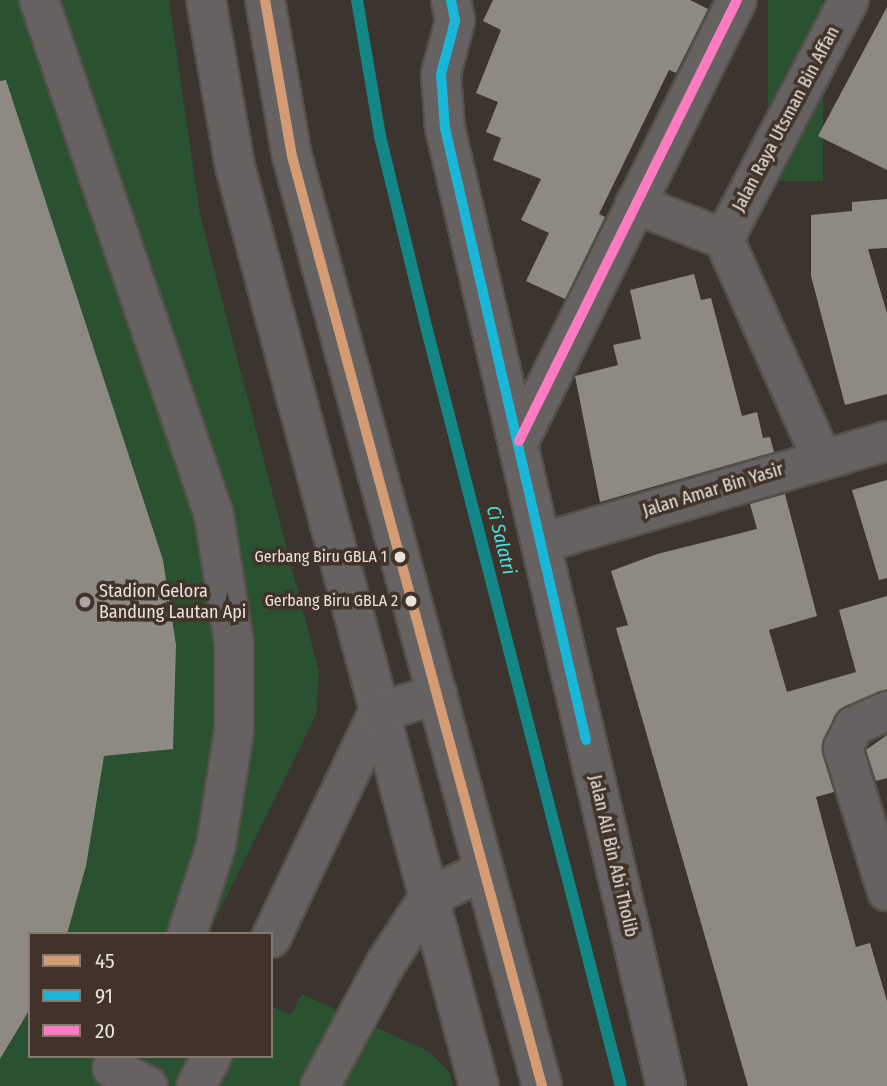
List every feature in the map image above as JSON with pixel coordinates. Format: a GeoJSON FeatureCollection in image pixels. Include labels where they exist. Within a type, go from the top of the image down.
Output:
{"type":"FeatureCollection","features":[{"type":"Feature","properties":{"kind":"street"},"geometry":{"type":"LineString","coordinates":[[40,0],[216,527],[234,642],[234,731],[216,846],[188,932]]}},
{"type":"Feature","properties":{"kind":"street"},"geometry":{"type":"LineString","coordinates":[[206,0],[235,166],[479,1086]]}},
{"type":"Feature","properties":{"kind":"street"},"geometry":{"type":"LineString","coordinates":[[265,0],[292,156],[542,1086]]}},
{"type":"Feature","properties":{"kind":"street"},"geometry":{"type":"LineString","coordinates":[[519,441],[737,0]]}},
{"type":"Feature","properties":{"kind":"street","name":"Jalan Raya Utsman Bin Affan"},"geometry":{"type":"LineString","coordinates":[[724,239],[849,0]]}},
{"type":"Feature","properties":{"kind":"street","name":"Jalan Ali Bin Abi Tholib"},"geometry":{"type":"LineString","coordinates":[[457,7],[441,74],[445,128],[666,1086]]}},
{"type":"Feature","properties":{"kind":"street"},"geometry":{"type":"LineString","coordinates":[[635,204],[724,239],[821,457]]}},
{"type":"Feature","properties":{"kind":"street","name":"Jalan Amar Bin Yasir"},"geometry":{"type":"LineString","coordinates":[[541,544],[821,457],[887,441]]}},
{"type":"Feature","properties":{"kind":"street"},"geometry":{"type":"LineString","coordinates":[[273,934],[378,713],[437,694]]}},
{"type":"Feature","properties":{"kind":"street"},"geometry":{"type":"LineString","coordinates":[[887,711],[855,726],[843,748],[887,891]]}},
{"type":"Feature","properties":{"kind":"street"},"geometry":{"type":"LineString","coordinates":[[320,1086],[386,962],[429,897],[484,871]]}},
{"type":"Feature","properties":{"kind":"street"},"geometry":{"type":"LineString","coordinates":[[196,1086],[211,1058]]}},
{"type":"Feature","properties":{"kind":"street"},"geometry":{"type":"LineString","coordinates":[[110,1070],[148,1086]]}},
{"type":"Feature","properties":{"kind":"green space"},"geometry":{"type":"Polygon","coordinates":[[[0,0],[169,0],[200,215],[319,672],[316,715],[209,932],[28,932],[28,1058],[273,1058],[273,1007],[291,1015],[302,994],[430,1052],[449,1072],[453,1086],[0,1086],[0,0]]]}},
{"type":"Feature","properties":{"kind":"green space"},"geometry":{"type":"Polygon","coordinates":[[[768,0],[823,0],[823,181],[768,181],[768,0]]]}},
{"type":"Feature","properties":{"kind":"building"},"geometry":{"type":"Polygon","coordinates":[[[493,0],[690,0],[708,9],[676,73],[669,70],[599,214],[605,217],[565,299],[526,281],[549,233],[521,220],[541,179],[493,160],[501,138],[486,132],[498,102],[476,93],[501,30],[483,21],[493,0]]]}},
{"type":"Feature","properties":{"kind":"building"},"geometry":{"type":"Polygon","coordinates":[[[887,7],[887,170],[818,136],[887,7]]]}},
{"type":"Feature","properties":{"kind":"building","name":"Stadion Gelora Bandung Lautan Api"},"geometry":{"type":"Polygon","coordinates":[[[6,80],[163,560],[176,645],[173,749],[104,756],[86,866],[68,932],[28,932],[28,1012],[0,1059],[0,81],[6,80]]]}},
{"type":"Feature","properties":{"kind":"building"},"geometry":{"type":"Polygon","coordinates":[[[887,199],[887,248],[868,249],[887,313],[887,394],[845,405],[811,276],[811,215],[852,211],[852,202],[887,199]]]}},
{"type":"Feature","properties":{"kind":"building"},"geometry":{"type":"Polygon","coordinates":[[[694,274],[701,300],[711,298],[742,416],[757,412],[763,438],[770,437],[774,452],[600,502],[575,376],[618,365],[613,345],[641,339],[630,290],[694,274]]]}},
{"type":"Feature","properties":{"kind":"building"},"geometry":{"type":"Polygon","coordinates":[[[887,480],[887,578],[879,580],[852,490],[887,480]]]}},
{"type":"Feature","properties":{"kind":"building"},"geometry":{"type":"Polygon","coordinates":[[[785,494],[817,616],[769,630],[787,692],[856,672],[839,610],[887,596],[887,689],[845,706],[834,716],[822,753],[834,792],[816,797],[856,947],[870,943],[887,1001],[887,1086],[748,1086],[616,628],[628,625],[611,571],[657,554],[757,529],[750,504],[785,494]]]}},
{"type":"Feature","properties":{"kind":"building"},"geometry":{"type":"Polygon","coordinates":[[[887,735],[887,778],[876,781],[866,750],[887,735]]]}},
{"type":"Feature","properties":{"kind":"waterway","name":"Ci Salatri"},"geometry":{"type":"LineString","coordinates":[[357,0],[380,136],[427,330],[621,1086]]}},
{"type":"Feature","properties":{"kind":"transit line","name":"45"},"geometry":{"type":"LineString","coordinates":[[265,0],[292,156],[542,1086]]}},
{"type":"Feature","properties":{"kind":"transit line","name":"91"},"geometry":{"type":"LineString","coordinates":[[451,0],[455,21],[441,74],[445,128],[586,740]]}},
{"type":"Feature","properties":{"kind":"transit line","name":"20"},"geometry":{"type":"LineString","coordinates":[[519,441],[737,0]]}},
{"type":"Feature","properties":{"kind":"place","name":"Gerbang Biru GBLA 1"},"geometry":{"type":"Point","coordinates":[400,557]}},
{"type":"Feature","properties":{"kind":"place","name":"Gerbang Biru GBLA 2"},"geometry":{"type":"Point","coordinates":[411,601]}},
{"type":"Feature","properties":{"kind":"place","name":"Stadion Gelora Bandung Lautan Api"},"geometry":{"type":"Point","coordinates":[85,602]}}]}
